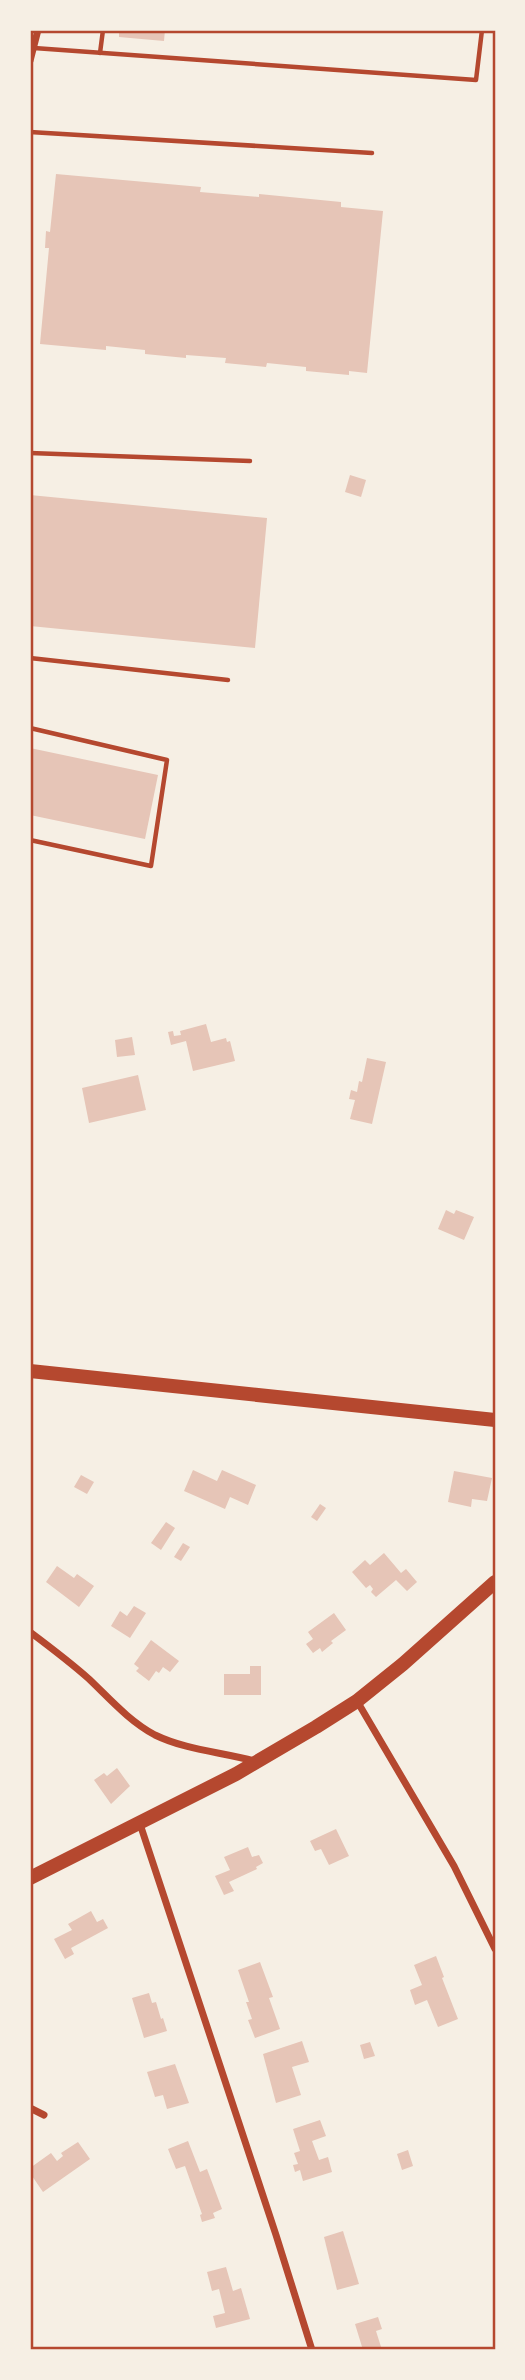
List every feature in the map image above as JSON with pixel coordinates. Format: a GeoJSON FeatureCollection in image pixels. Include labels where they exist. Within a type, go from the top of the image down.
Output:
{"type":"FeatureCollection","features":[{"type":"Feature","properties":{"kind":"main road"},"geometry":{"type":"LineString","coordinates":[[30,1371],[495,1420]]}},
{"type":"Feature","properties":{"kind":"main road"},"geometry":{"type":"LineString","coordinates":[[30,1878],[257,1762],[357,1701],[495,1582]]}},
{"type":"Feature","properties":{"kind":"street"},"geometry":{"type":"LineString","coordinates":[[30,61],[38,30]]}},
{"type":"Feature","properties":{"kind":"street"},"geometry":{"type":"LineString","coordinates":[[30,1632],[80,1672],[121,1711],[154,1734],[187,1747],[226,1753],[257,1762]]}},
{"type":"Feature","properties":{"kind":"street"},"geometry":{"type":"LineString","coordinates":[[357,1701],[460,1876],[495,1949]]}},
{"type":"Feature","properties":{"kind":"street"},"geometry":{"type":"LineString","coordinates":[[140,1824],[312,2350]]}},
{"type":"Feature","properties":{"kind":"street"},"geometry":{"type":"LineString","coordinates":[[30,2108],[44,2115]]}},
{"type":"Feature","properties":{"kind":"lane"},"geometry":{"type":"LineString","coordinates":[[100,53],[103,30]]}},
{"type":"Feature","properties":{"kind":"lane"},"geometry":{"type":"LineString","coordinates":[[33,48],[476,80],[482,30]]}},
{"type":"Feature","properties":{"kind":"lane"},"geometry":{"type":"LineString","coordinates":[[30,132],[372,153]]}},
{"type":"Feature","properties":{"kind":"lane"},"geometry":{"type":"LineString","coordinates":[[30,205],[30,222]]}},
{"type":"Feature","properties":{"kind":"lane"},"geometry":{"type":"LineString","coordinates":[[30,453],[250,461]]}},
{"type":"Feature","properties":{"kind":"lane"},"geometry":{"type":"LineString","coordinates":[[30,658],[228,680]]}},
{"type":"Feature","properties":{"kind":"lane"},"geometry":{"type":"LineString","coordinates":[[30,728],[167,760],[151,866],[30,840]]}},
{"type":"Feature","properties":{"kind":"building"},"geometry":{"type":"Polygon","coordinates":[[[119,30],[165,30],[164,41],[119,37],[119,30]]]}},
{"type":"Feature","properties":{"kind":"building"},"geometry":{"type":"Polygon","coordinates":[[[56,174],[201,187],[200,192],[259,197],[259,194],[341,202],[341,207],[383,211],[367,373],[349,371],[349,375],[306,371],[306,367],[267,363],[266,367],[225,363],[226,358],[145,354],[145,350],[106,346],[106,350],[40,344],[49,248],[45,248],[46,231],[50,232],[56,174]]]}},
{"type":"Feature","properties":{"kind":"building"},"geometry":{"type":"Polygon","coordinates":[[[350,475],[366,480],[361,497],[345,492],[350,475]]]}},
{"type":"Feature","properties":{"kind":"building"},"geometry":{"type":"Polygon","coordinates":[[[30,495],[267,518],[255,648],[30,626],[30,495]]]}},
{"type":"Feature","properties":{"kind":"building"},"geometry":{"type":"Polygon","coordinates":[[[30,748],[158,775],[145,839],[30,815],[30,748]]]}},
{"type":"Feature","properties":{"kind":"building"},"geometry":{"type":"Polygon","coordinates":[[[206,1024],[211,1042],[226,1038],[227,1042],[230,1041],[235,1061],[193,1071],[186,1041],[171,1045],[168,1032],[173,1031],[174,1036],[181,1035],[180,1031],[206,1024]]]}},
{"type":"Feature","properties":{"kind":"building"},"geometry":{"type":"Polygon","coordinates":[[[132,1037],[135,1055],[117,1057],[115,1040],[132,1037]]]}},
{"type":"Feature","properties":{"kind":"building"},"geometry":{"type":"Polygon","coordinates":[[[367,1058],[386,1062],[372,1124],[350,1119],[355,1100],[349,1099],[351,1090],[357,1092],[359,1081],[362,1082],[367,1058]]]}},
{"type":"Feature","properties":{"kind":"building"},"geometry":{"type":"Polygon","coordinates":[[[138,1075],[146,1110],[89,1123],[82,1088],[138,1075]]]}},
{"type":"Feature","properties":{"kind":"building"},"geometry":{"type":"Polygon","coordinates":[[[446,1210],[454,1214],[456,1210],[474,1217],[464,1240],[438,1229],[446,1210]]]}},
{"type":"Feature","properties":{"kind":"building"},"geometry":{"type":"Polygon","coordinates":[[[193,1470],[217,1481],[222,1470],[256,1485],[248,1505],[230,1497],[225,1509],[184,1491],[193,1470]]]}},
{"type":"Feature","properties":{"kind":"building"},"geometry":{"type":"Polygon","coordinates":[[[454,1471],[492,1478],[487,1501],[472,1499],[471,1507],[448,1502],[454,1471]]]}},
{"type":"Feature","properties":{"kind":"building"},"geometry":{"type":"Polygon","coordinates":[[[81,1475],[94,1482],[87,1494],[74,1487],[81,1475]]]}},
{"type":"Feature","properties":{"kind":"building"},"geometry":{"type":"Polygon","coordinates":[[[320,1504],[326,1508],[317,1521],[311,1517],[320,1504]]]}},
{"type":"Feature","properties":{"kind":"building"},"geometry":{"type":"Polygon","coordinates":[[[166,1522],[175,1528],[161,1550],[151,1543],[166,1522]]]}},
{"type":"Feature","properties":{"kind":"building"},"geometry":{"type":"Polygon","coordinates":[[[183,1543],[190,1547],[181,1561],[174,1557],[183,1543]]]}},
{"type":"Feature","properties":{"kind":"building"},"geometry":{"type":"Polygon","coordinates":[[[384,1553],[401,1573],[406,1569],[417,1582],[407,1591],[396,1580],[376,1597],[371,1592],[373,1589],[370,1585],[366,1588],[352,1572],[365,1560],[370,1565],[384,1553]]]}},
{"type":"Feature","properties":{"kind":"building"},"geometry":{"type":"Polygon","coordinates":[[[57,1566],[74,1578],[77,1574],[94,1586],[79,1607],[46,1582],[57,1566]]]}},
{"type":"Feature","properties":{"kind":"building"},"geometry":{"type":"Polygon","coordinates":[[[134,1606],[146,1613],[130,1638],[111,1626],[120,1611],[127,1616],[134,1606]]]}},
{"type":"Feature","properties":{"kind":"building"},"geometry":{"type":"Polygon","coordinates":[[[334,1613],[346,1630],[322,1652],[320,1648],[313,1653],[306,1644],[313,1639],[308,1632],[334,1613]]]}},
{"type":"Feature","properties":{"kind":"building"},"geometry":{"type":"Polygon","coordinates":[[[151,1640],[179,1661],[170,1672],[163,1667],[159,1673],[156,1671],[149,1681],[136,1671],[139,1668],[134,1664],[151,1640]]]}},
{"type":"Feature","properties":{"kind":"building"},"geometry":{"type":"Polygon","coordinates":[[[250,1666],[261,1666],[261,1695],[224,1695],[224,1674],[250,1674],[250,1666]]]}},
{"type":"Feature","properties":{"kind":"building"},"geometry":{"type":"Polygon","coordinates":[[[117,1768],[130,1786],[111,1804],[94,1780],[104,1773],[107,1776],[117,1768]]]}},
{"type":"Feature","properties":{"kind":"building"},"geometry":{"type":"Polygon","coordinates":[[[336,1829],[349,1856],[329,1865],[321,1849],[315,1851],[310,1841],[336,1829]]]}},
{"type":"Feature","properties":{"kind":"building"},"geometry":{"type":"Polygon","coordinates":[[[248,1847],[252,1857],[259,1855],[263,1863],[256,1867],[257,1869],[229,1882],[234,1891],[224,1895],[215,1876],[230,1870],[224,1857],[248,1847]]]}},
{"type":"Feature","properties":{"kind":"building"},"geometry":{"type":"Polygon","coordinates":[[[91,1911],[97,1922],[103,1919],[108,1928],[71,1948],[74,1954],[65,1959],[54,1939],[72,1930],[68,1924],[91,1911]]]}},
{"type":"Feature","properties":{"kind":"building"},"geometry":{"type":"Polygon","coordinates":[[[436,1956],[458,2019],[438,2027],[427,2000],[415,2005],[410,1990],[422,1985],[414,1965],[436,1956]]]}},
{"type":"Feature","properties":{"kind":"building"},"geometry":{"type":"Polygon","coordinates":[[[260,1962],[273,1997],[269,1998],[280,2029],[255,2038],[248,2020],[252,2019],[246,2002],[249,2002],[238,1970],[260,1962]]]}},
{"type":"Feature","properties":{"kind":"building"},"geometry":{"type":"Polygon","coordinates":[[[149,1993],[152,2003],[156,2002],[167,2031],[144,2038],[132,1998],[149,1993]]]}},
{"type":"Feature","properties":{"kind":"building"},"geometry":{"type":"Polygon","coordinates":[[[302,2041],[309,2062],[292,2067],[301,2095],[276,2103],[263,2054],[302,2041]]]}},
{"type":"Feature","properties":{"kind":"building"},"geometry":{"type":"Polygon","coordinates":[[[370,2042],[375,2056],[364,2059],[360,2045],[370,2042]]]}},
{"type":"Feature","properties":{"kind":"building"},"geometry":{"type":"Polygon","coordinates":[[[175,2064],[189,2103],[167,2109],[163,2095],[155,2097],[147,2072],[175,2064]]]}},
{"type":"Feature","properties":{"kind":"building"},"geometry":{"type":"Polygon","coordinates":[[[320,2120],[326,2136],[312,2141],[319,2160],[328,2157],[332,2172],[303,2181],[300,2170],[295,2172],[293,2165],[298,2164],[294,2153],[300,2151],[293,2129],[320,2120]]]}},
{"type":"Feature","properties":{"kind":"building"},"geometry":{"type":"Polygon","coordinates":[[[188,2141],[200,2172],[207,2169],[222,2209],[213,2213],[215,2218],[202,2222],[202,2214],[185,2166],[176,2169],[168,2149],[188,2141]]]}},
{"type":"Feature","properties":{"kind":"building"},"geometry":{"type":"Polygon","coordinates":[[[78,2142],[90,2159],[43,2192],[30,2173],[30,2168],[51,2153],[57,2161],[63,2156],[61,2153],[78,2142]]]}},
{"type":"Feature","properties":{"kind":"building"},"geometry":{"type":"Polygon","coordinates":[[[408,2150],[413,2166],[402,2170],[397,2154],[408,2150]]]}},
{"type":"Feature","properties":{"kind":"building"},"geometry":{"type":"Polygon","coordinates":[[[343,2231],[359,2284],[337,2290],[324,2237],[343,2231]]]}},
{"type":"Feature","properties":{"kind":"building"},"geometry":{"type":"Polygon","coordinates":[[[226,2267],[233,2291],[241,2288],[250,2319],[216,2328],[213,2316],[225,2313],[219,2289],[212,2291],[207,2272],[226,2267]]]}},
{"type":"Feature","properties":{"kind":"building"},"geometry":{"type":"Polygon","coordinates":[[[378,2317],[382,2329],[376,2331],[382,2350],[363,2350],[355,2324],[378,2317]]]}}]}
